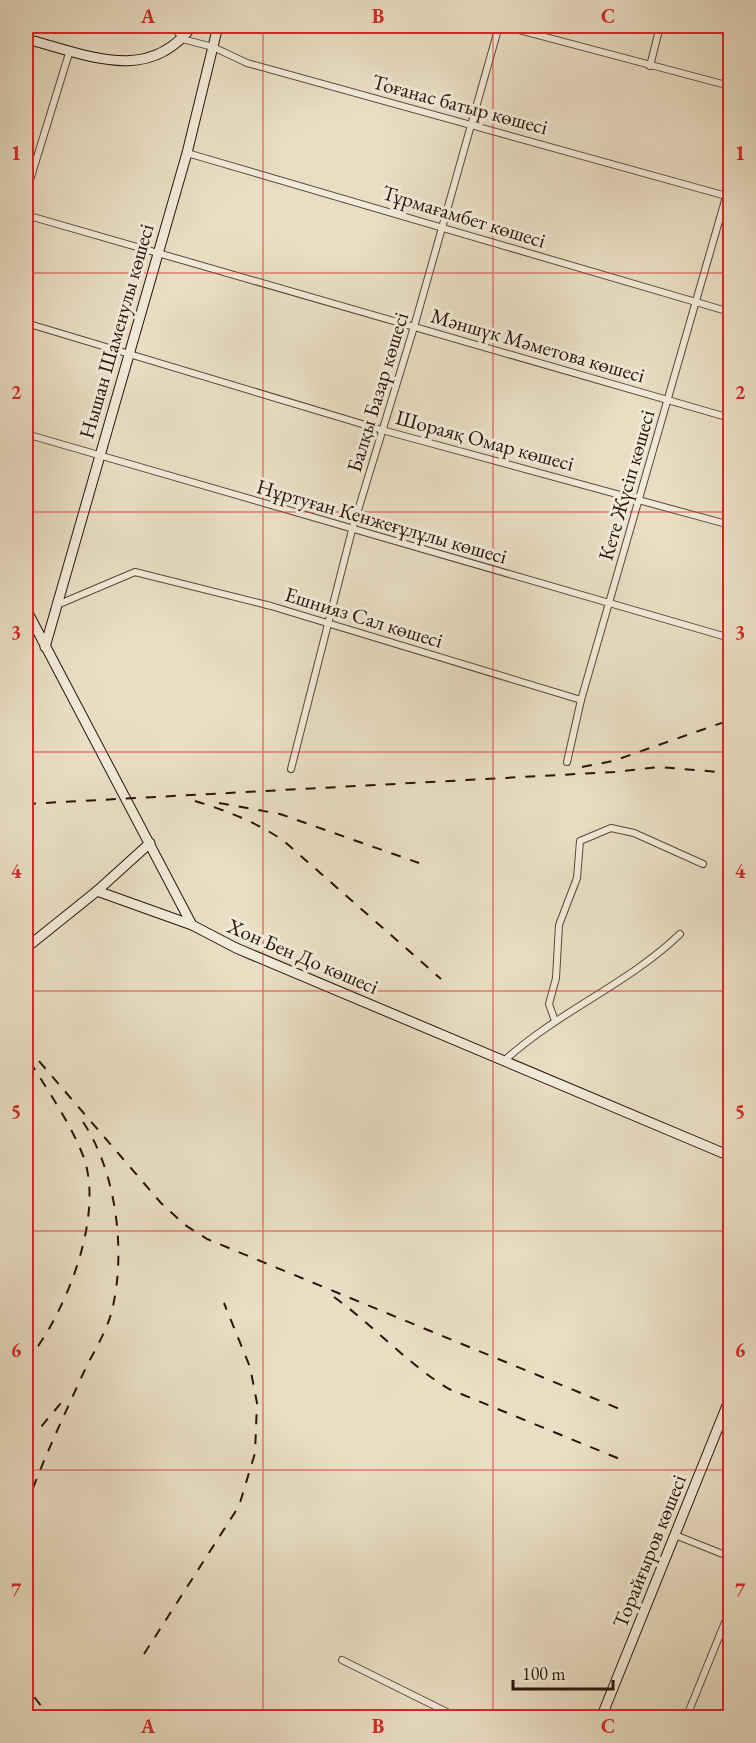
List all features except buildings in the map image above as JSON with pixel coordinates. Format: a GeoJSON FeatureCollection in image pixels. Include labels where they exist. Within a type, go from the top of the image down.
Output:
{"type":"FeatureCollection","features":[{"type":"Feature","properties":{"kind":"street"},"geometry":{"type":"LineString","coordinates":[[174,26],[182,39]]}},
{"type":"Feature","properties":{"kind":"street"},"geometry":{"type":"LineString","coordinates":[[26,39],[97,59],[116,62],[135,61],[152,56],[182,39],[192,26]]}},
{"type":"Feature","properties":{"kind":"street","name":"Нышан Шаменулы көшесі"},"geometry":{"type":"LineString","coordinates":[[45,646],[187,153],[218,26]]}},
{"type":"Feature","properties":{"kind":"street","name":"Балқы Базар көшесі"},"geometry":{"type":"LineString","coordinates":[[291,769],[352,530],[414,327],[499,26]]}},
{"type":"Feature","properties":{"kind":"street"},"geometry":{"type":"LineString","coordinates":[[504,26],[730,86]]}},
{"type":"Feature","properties":{"kind":"street"},"geometry":{"type":"LineString","coordinates":[[650,66],[660,26]]}},
{"type":"Feature","properties":{"kind":"street","name":"Тоғанас батыр көшесі"},"geometry":{"type":"LineString","coordinates":[[182,39],[213,47],[247,63],[729,196]]}},
{"type":"Feature","properties":{"kind":"street"},"geometry":{"type":"LineString","coordinates":[[26,193],[70,50]]}},
{"type":"Feature","properties":{"kind":"street","name":"Тұрмағамбет көшесі"},"geometry":{"type":"LineString","coordinates":[[187,153],[442,225],[730,312]]}},
{"type":"Feature","properties":{"kind":"street"},"geometry":{"type":"LineString","coordinates":[[26,165],[33,169]]}},
{"type":"Feature","properties":{"kind":"street","name":"Кете Жүсіп көшесі"},"geometry":{"type":"LineString","coordinates":[[567,762],[581,700],[608,604],[695,303],[729,196],[730,183]]}},
{"type":"Feature","properties":{"kind":"street","name":"Мәншүк Мәметова көшесі"},"geometry":{"type":"LineString","coordinates":[[26,215],[730,418]]}},
{"type":"Feature","properties":{"kind":"street","name":"Шораяқ Омар көшесі"},"geometry":{"type":"LineString","coordinates":[[26,322],[382,430],[640,498],[730,525]]}},
{"type":"Feature","properties":{"kind":"street","name":"Нұртуған Кенжеғұлұлы көшесі"},"geometry":{"type":"LineString","coordinates":[[26,435],[730,638]]}},
{"type":"Feature","properties":{"kind":"street","name":"Ешнияз Сал көшесі"},"geometry":{"type":"LineString","coordinates":[[57,605],[135,572],[271,606],[581,700]]}},
{"type":"Feature","properties":{"kind":"street"},"geometry":{"type":"LineString","coordinates":[[26,609],[192,926]]}},
{"type":"Feature","properties":{"kind":"street"},"geometry":{"type":"LineString","coordinates":[[555,1021],[549,1005],[556,978],[559,925],[577,878],[580,841],[611,828],[634,833],[703,864]]}},
{"type":"Feature","properties":{"kind":"street"},"geometry":{"type":"LineString","coordinates":[[26,948],[97,891],[150,843]]}},
{"type":"Feature","properties":{"kind":"street","name":"Хон Бен До көшесі"},"geometry":{"type":"LineString","coordinates":[[97,891],[192,926],[236,948],[730,1156]]}},
{"type":"Feature","properties":{"kind":"street"},"geometry":{"type":"LineString","coordinates":[[505,1060],[555,1021],[662,950],[680,934]]}},
{"type":"Feature","properties":{"kind":"street","name":"Торайғыров көшесі"},"geometry":{"type":"LineString","coordinates":[[601,1718],[730,1398]]}},
{"type":"Feature","properties":{"kind":"street"},"geometry":{"type":"LineString","coordinates":[[675,1535],[730,1556]]}},
{"type":"Feature","properties":{"kind":"street"},"geometry":{"type":"LineString","coordinates":[[686,1718],[730,1610]]}},
{"type":"Feature","properties":{"kind":"street"},"geometry":{"type":"LineString","coordinates":[[342,1660],[459,1718]]}},
{"type":"Feature","properties":{"kind":"railway"},"geometry":{"type":"LineString","coordinates":[[582,767],[613,761],[730,720]]}},
{"type":"Feature","properties":{"kind":"railway"},"geometry":{"type":"LineString","coordinates":[[26,804],[614,772],[659,767],[730,773]]}},
{"type":"Feature","properties":{"kind":"railway"},"geometry":{"type":"LineString","coordinates":[[195,801],[242,818],[285,842],[441,979]]}},
{"type":"Feature","properties":{"kind":"railway"},"geometry":{"type":"LineString","coordinates":[[219,803],[280,814],[419,863]]}},
{"type":"Feature","properties":{"kind":"railway"},"geometry":{"type":"LineString","coordinates":[[26,1046],[161,1203],[185,1225],[207,1239],[627,1412]]}},
{"type":"Feature","properties":{"kind":"railway"},"geometry":{"type":"LineString","coordinates":[[26,1362],[55,1318],[67,1291],[86,1233],[89,1204],[88,1177],[82,1153],[63,1116],[27,1057]]}},
{"type":"Feature","properties":{"kind":"railway"},"geometry":{"type":"LineString","coordinates":[[26,1507],[60,1425],[105,1330],[116,1291],[118,1240],[111,1188],[103,1163],[81,1119]]}},
{"type":"Feature","properties":{"kind":"railway"},"geometry":{"type":"LineString","coordinates":[[334,1297],[420,1369],[449,1389],[627,1462]]}},
{"type":"Feature","properties":{"kind":"railway"},"geometry":{"type":"LineString","coordinates":[[144,1654],[239,1506],[255,1453],[257,1403],[250,1367],[224,1303]]}},
{"type":"Feature","properties":{"kind":"railway"},"geometry":{"type":"LineString","coordinates":[[26,1439],[40,1428],[66,1397]]}},
{"type":"Feature","properties":{"kind":"railway"},"geometry":{"type":"LineString","coordinates":[[26,1679],[35,1698],[51,1718]]}}]}
